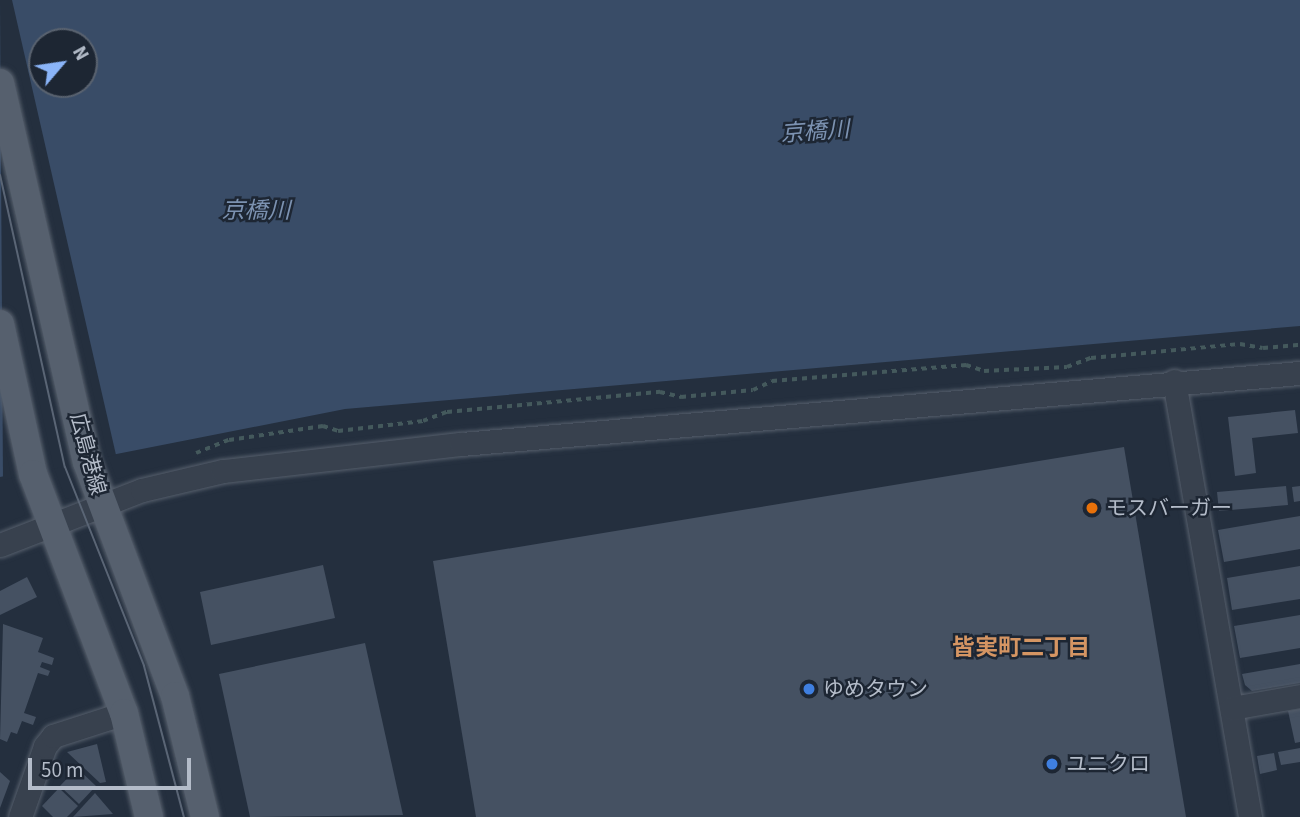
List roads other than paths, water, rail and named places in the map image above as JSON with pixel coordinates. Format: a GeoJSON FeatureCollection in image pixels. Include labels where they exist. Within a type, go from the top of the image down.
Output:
{"type":"FeatureCollection","features":[{"type":"Feature","properties":{"kind":"main road","name":"広島港線"},"geometry":{"type":"LineString","coordinates":[[0,82],[87,461],[175,695],[205,817]]}},
{"type":"Feature","properties":{"kind":"main road"},"geometry":{"type":"LineString","coordinates":[[0,324],[33,474],[48,523],[124,713],[149,817]]}},
{"type":"Feature","properties":{"kind":"street"},"geometry":{"type":"LineString","coordinates":[[0,545],[48,523],[142,490],[236,469],[461,444],[1174,381],[1300,373]]}},
{"type":"Feature","properties":{"kind":"street"},"geometry":{"type":"LineString","coordinates":[[1174,381],[1250,817]]}},
{"type":"Feature","properties":{"kind":"street"},"geometry":{"type":"LineString","coordinates":[[1232,708],[1300,696]]}},
{"type":"Feature","properties":{"kind":"street"},"geometry":{"type":"LineString","coordinates":[[20,817],[45,746],[53,736],[124,713]]}},
{"type":"Feature","properties":{"kind":"water","name":"京橋川"},"geometry":{"type":"Polygon","coordinates":[[[0,0],[1300,0],[1300,326],[345,409],[0,477],[0,0]]]}},
{"type":"Feature","properties":{"kind":"tram line"},"geometry":{"type":"LineString","coordinates":[[0,175],[65,467],[144,666],[184,817]]}},
{"type":"Feature","properties":{"kind":"place","name":"モスバーガー"},"geometry":{"type":"Point","coordinates":[1092,508]}},
{"type":"Feature","properties":{"kind":"place","name":"ゆめタウン"},"geometry":{"type":"Point","coordinates":[809,689]}},
{"type":"Feature","properties":{"kind":"place","name":"ユニクロ"},"geometry":{"type":"Point","coordinates":[1052,764]}},
{"type":"Feature","properties":{"kind":"district","name":"皆実町二丁目"},"geometry":{"type":"Point","coordinates":[1021,648]}}]}
